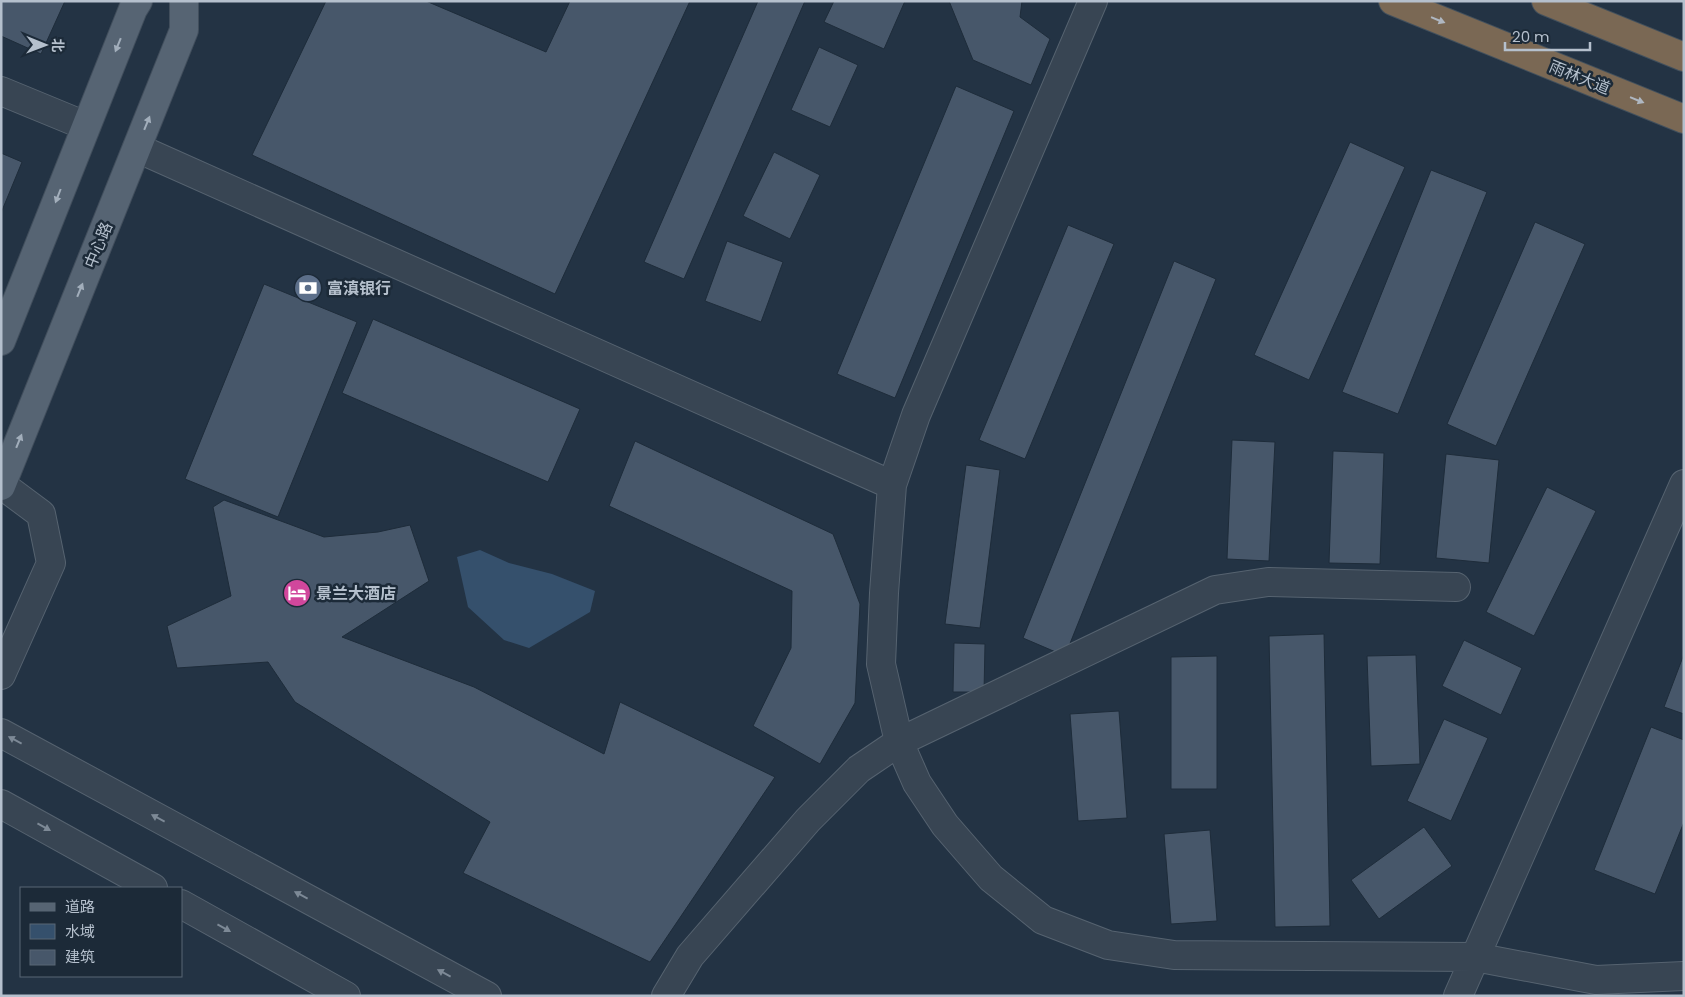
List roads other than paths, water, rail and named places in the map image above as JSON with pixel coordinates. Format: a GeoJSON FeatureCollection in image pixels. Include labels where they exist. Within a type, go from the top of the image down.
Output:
{"type":"FeatureCollection","features":[{"type":"Feature","properties":{"kind":"highway","name":"雨林大道"},"geometry":{"type":"LineString","coordinates":[[1393,1],[1684,119]]}},
{"type":"Feature","properties":{"kind":"highway"},"geometry":{"type":"LineString","coordinates":[[1546,1],[1684,57]]}},
{"type":"Feature","properties":{"kind":"main road"},"geometry":{"type":"LineString","coordinates":[[1,341],[133,9],[138,1]]}},
{"type":"Feature","properties":{"kind":"main road","name":"中心路"},"geometry":{"type":"LineString","coordinates":[[1,486],[184,30],[184,1]]}},
{"type":"Feature","properties":{"kind":"street"},"geometry":{"type":"LineString","coordinates":[[1093,1],[916,415],[892,485],[881,664],[899,742],[917,784],[945,825],[991,878],[1043,920],[1108,945],[1174,955],[1475,957],[1596,980],[1684,976]]}},
{"type":"Feature","properties":{"kind":"street"},"geometry":{"type":"LineString","coordinates":[[1,91],[86,126]]}},
{"type":"Feature","properties":{"kind":"street"},"geometry":{"type":"LineString","coordinates":[[137,148],[892,485]]}},
{"type":"Feature","properties":{"kind":"street"},"geometry":{"type":"LineString","coordinates":[[1458,996],[1684,484]]}},
{"type":"Feature","properties":{"kind":"street"},"geometry":{"type":"LineString","coordinates":[[1,486],[41,514],[50,563],[1,674]]}},
{"type":"Feature","properties":{"kind":"street"},"geometry":{"type":"LineString","coordinates":[[666,996],[690,956],[808,820],[859,769],[899,742],[1215,590],[1268,582],[1456,587]]}},
{"type":"Feature","properties":{"kind":"street"},"geometry":{"type":"LineString","coordinates":[[1,733],[487,996]]}},
{"type":"Feature","properties":{"kind":"street"},"geometry":{"type":"LineString","coordinates":[[1,804],[151,887]]}},
{"type":"Feature","properties":{"kind":"street"},"geometry":{"type":"LineString","coordinates":[[182,905],[346,996]]}},
{"type":"Feature","properties":{"kind":"water"},"geometry":{"type":"Polygon","coordinates":[[[480,550],[509,563],[552,574],[595,591],[590,612],[529,648],[504,640],[468,607],[457,557],[480,550]]]}},
{"type":"Feature","properties":{"kind":"place","name":"富滇银行"},"geometry":{"type":"Point","coordinates":[308,288]}},
{"type":"Feature","properties":{"kind":"place","name":"景兰大酒店"},"geometry":{"type":"Point","coordinates":[297,593]}}]}
